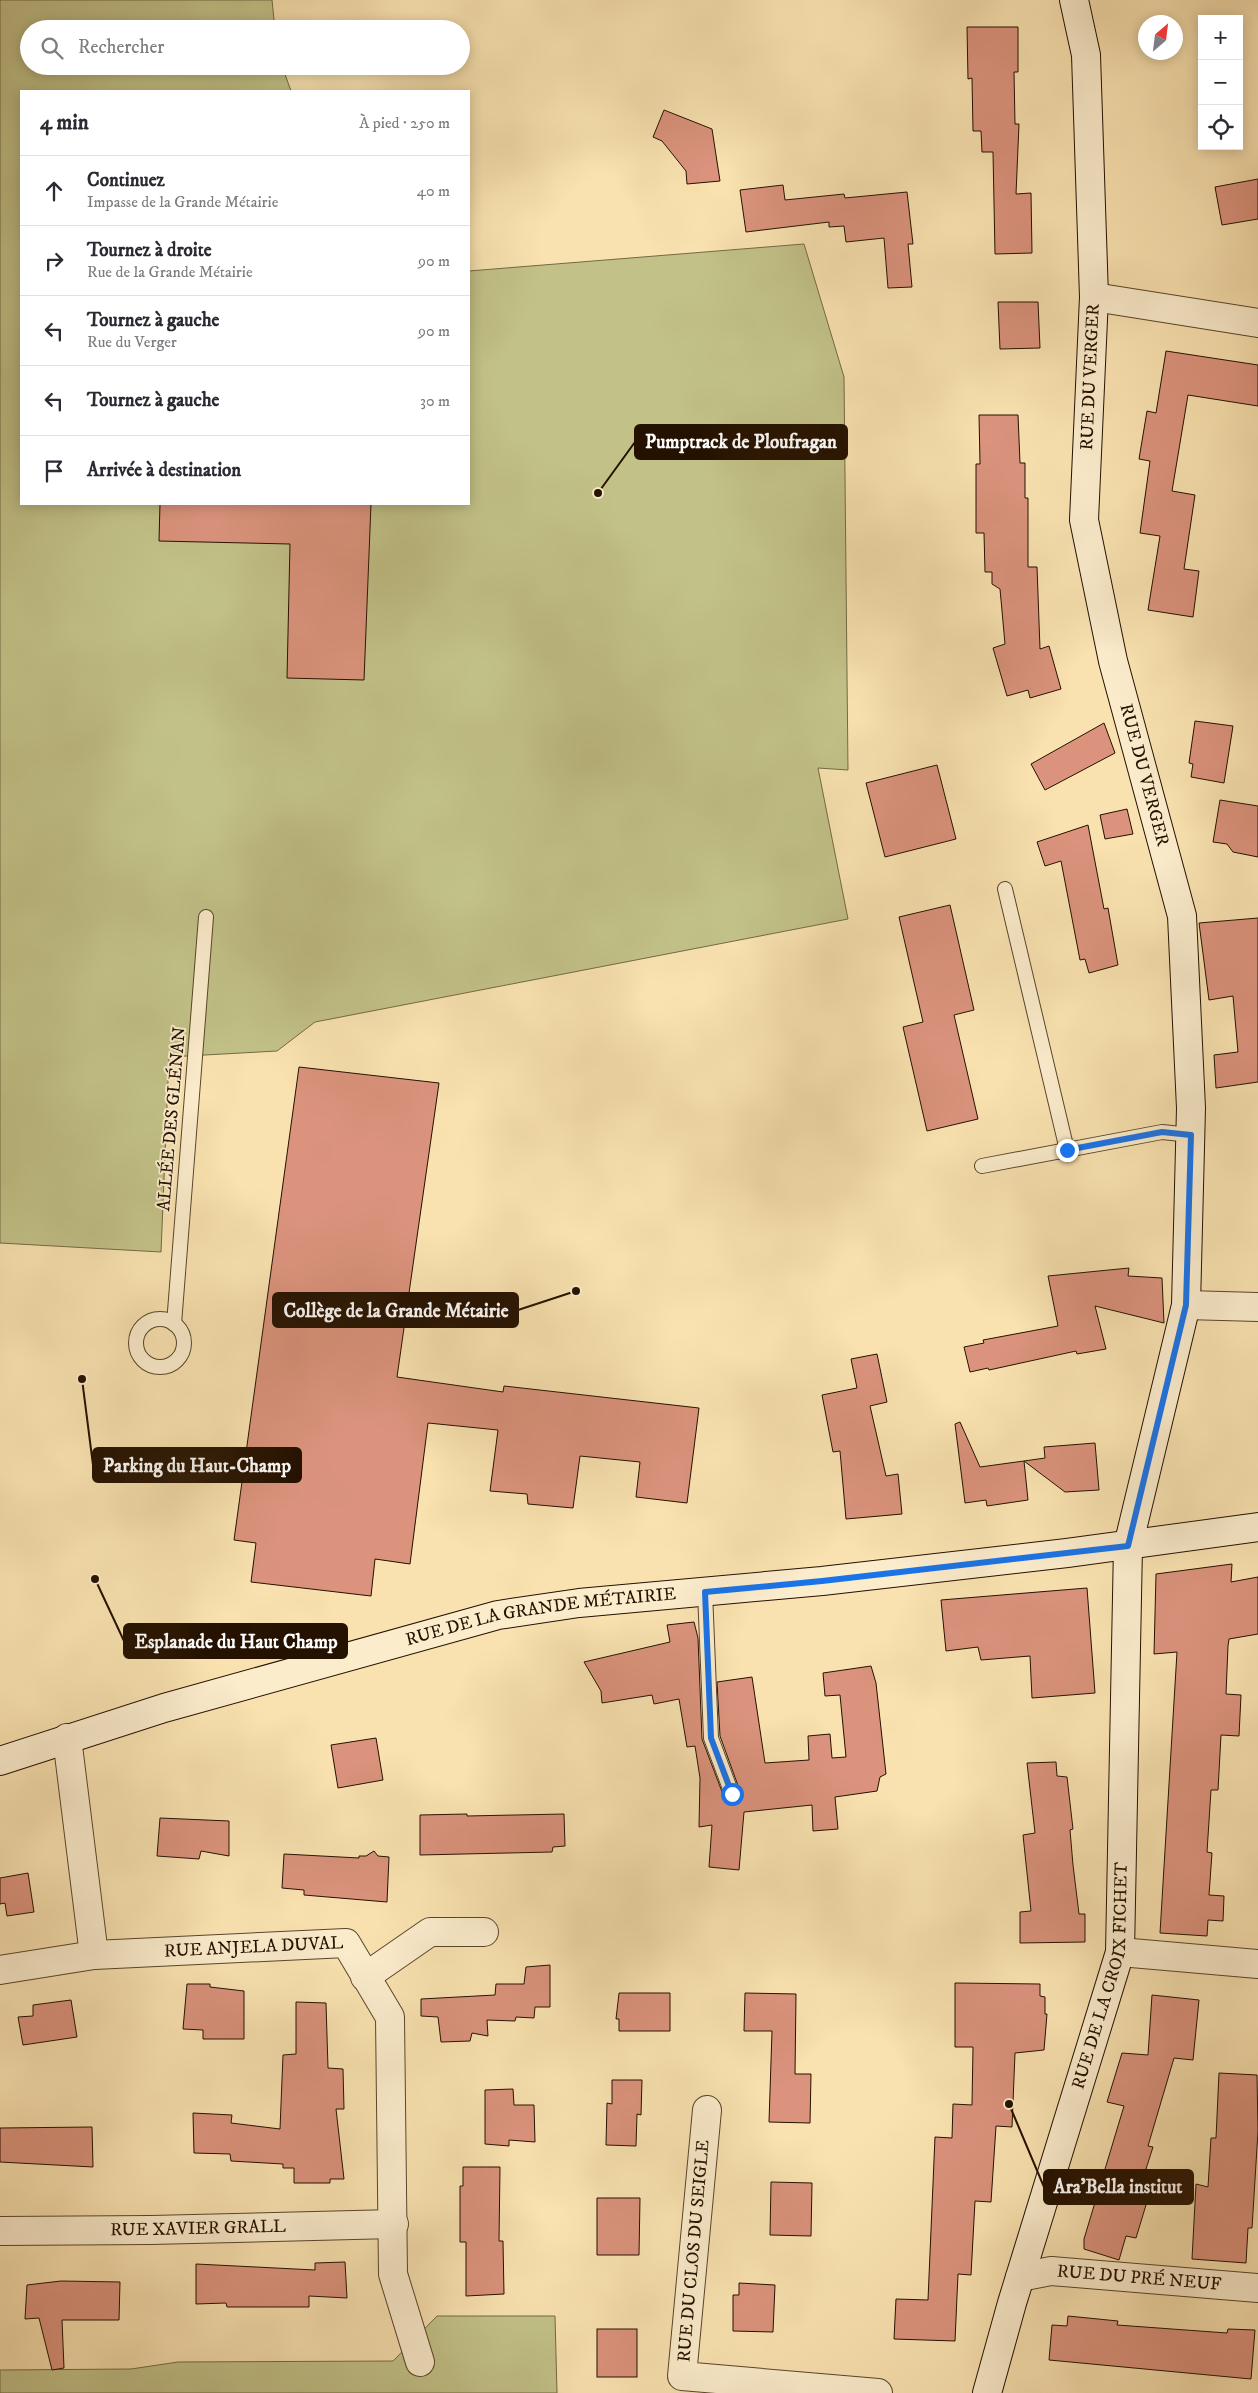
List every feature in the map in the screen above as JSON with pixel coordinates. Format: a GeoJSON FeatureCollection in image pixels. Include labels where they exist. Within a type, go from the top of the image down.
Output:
{"type":"FeatureCollection","features":[{"type":"Feature","properties":{"kind":"street","name":"RUE DU VERGER"},"geometry":{"type":"LineString","coordinates":[[1074,0],[1086,55],[1094,297],[1084,520],[1113,662],[1182,916],[1192,1108],[1186,1305],[1128,1546]]}},
{"type":"Feature","properties":{"kind":"street"},"geometry":{"type":"LineString","coordinates":[[1094,297],[1258,323]]}},
{"type":"Feature","properties":{"kind":"street"},"geometry":{"type":"LineString","coordinates":[[1186,1305],[1258,1307]]}},
{"type":"Feature","properties":{"kind":"street","name":"RUE DE LA GRANDE MÉTAIRIE"},"geometry":{"type":"LineString","coordinates":[[0,1760],[221,1692],[498,1615],[579,1603],[822,1581],[1128,1546],[1258,1527]]}},
{"type":"Feature","properties":{"kind":"street","name":"RUE DE LA CROIX FICHET"},"geometry":{"type":"LineString","coordinates":[[987,2393],[1020,2277],[1120,1952],[1128,1546]]}},
{"type":"Feature","properties":{"kind":"street"},"geometry":{"type":"LineString","coordinates":[[0,1970],[94,1955],[68,1738]]}},
{"type":"Feature","properties":{"kind":"street"},"geometry":{"type":"LineString","coordinates":[[365,1977],[430,1932],[484,1932]]}},
{"type":"Feature","properties":{"kind":"street","name":"RUE ANJELA DUVAL"},"geometry":{"type":"LineString","coordinates":[[94,1955],[346,1944],[390,2017],[394,2224],[393,2274],[420,2362]]}},
{"type":"Feature","properties":{"kind":"street"},"geometry":{"type":"LineString","coordinates":[[1120,1952],[1258,1964]]}},
{"type":"Feature","properties":{"kind":"street","name":"RUE DU CLOS DU SEIGLE"},"geometry":{"type":"LineString","coordinates":[[707,2110],[682,2376],[878,2393]]}},
{"type":"Feature","properties":{"kind":"street","name":"RUE XAVIER GRALL"},"geometry":{"type":"LineString","coordinates":[[0,2231],[151,2230],[394,2224]]}},
{"type":"Feature","properties":{"kind":"street","name":"RUE DU PRÉ NEUF"},"geometry":{"type":"LineString","coordinates":[[1020,2277],[1051,2271],[1258,2288]]}},
{"type":"Feature","properties":{"kind":"lane"},"geometry":{"type":"LineString","coordinates":[[1005,889],[1067,1150]]}},
{"type":"Feature","properties":{"kind":"lane","name":"ALLÉE DES GLÉNAN"},"geometry":{"type":"LineString","coordinates":[[174,1324],[206,917]]}},
{"type":"Feature","properties":{"kind":"lane"},"geometry":{"type":"LineString","coordinates":[[982,1166],[1162,1132],[1191,1135]]}},
{"type":"Feature","properties":{"kind":"lane"},"geometry":{"type":"LineString","coordinates":[[705,1592],[711,1738],[732,1794]]}},
{"type":"Feature","properties":{"kind":"green space"},"geometry":{"type":"Polygon","coordinates":[[[0,0],[272,0],[274,20],[20,20],[20,75],[285,75],[291,90],[20,90],[20,505],[470,505],[470,271],[804,244],[844,377],[848,770],[818,768],[848,919],[315,1022],[277,1051],[169,1057],[161,1252],[0,1243],[0,0]]]}},
{"type":"Feature","properties":{"kind":"green space"},"geometry":{"type":"Polygon","coordinates":[[[437,2316],[555,2316],[557,2393],[0,2393],[0,2370],[131,2369],[178,2362],[393,2361],[437,2316]]]}},
{"type":"Feature","properties":{"kind":"building"},"geometry":{"type":"Polygon","coordinates":[[[967,27],[1018,27],[1018,72],[1014,72],[1015,124],[1019,124],[1016,194],[1031,193],[1032,253],[995,254],[993,152],[982,152],[981,131],[973,131],[972,78],[968,79],[967,27]]]}},
{"type":"Feature","properties":{"kind":"building"},"geometry":{"type":"Polygon","coordinates":[[[664,110],[712,129],[720,181],[687,184],[686,171],[662,141],[653,137],[664,110]]]}},
{"type":"Feature","properties":{"kind":"building"},"geometry":{"type":"Polygon","coordinates":[[[1258,179],[1258,219],[1222,225],[1215,187],[1258,179]]]}},
{"type":"Feature","properties":{"kind":"building"},"geometry":{"type":"Polygon","coordinates":[[[783,185],[785,200],[844,194],[845,198],[907,192],[913,244],[908,244],[912,287],[888,288],[884,238],[846,242],[844,226],[829,227],[829,222],[746,232],[740,190],[783,185]]]}},
{"type":"Feature","properties":{"kind":"building"},"geometry":{"type":"Polygon","coordinates":[[[998,302],[1038,302],[1040,348],[1000,349],[998,302]]]}},
{"type":"Feature","properties":{"kind":"building"},"geometry":{"type":"Polygon","coordinates":[[[1166,351],[1258,365],[1258,406],[1188,395],[1172,491],[1195,495],[1184,569],[1199,571],[1193,617],[1148,610],[1160,536],[1140,533],[1150,461],[1139,459],[1147,411],[1156,413],[1166,351]]]}},
{"type":"Feature","properties":{"kind":"building"},"geometry":{"type":"Polygon","coordinates":[[[979,415],[1018,415],[1020,463],[1025,463],[1025,498],[1028,498],[1028,567],[1037,567],[1040,649],[1049,646],[1061,689],[1030,698],[1028,690],[1007,696],[993,648],[1005,644],[1000,589],[992,584],[992,572],[985,572],[984,533],[976,533],[976,464],[980,464],[979,415]]]}},
{"type":"Feature","properties":{"kind":"building"},"geometry":{"type":"Polygon","coordinates":[[[160,505],[371,505],[364,680],[287,678],[290,544],[159,541],[160,505]]]}},
{"type":"Feature","properties":{"kind":"building"},"geometry":{"type":"Polygon","coordinates":[[[1195,721],[1233,726],[1224,783],[1191,777],[1193,764],[1189,763],[1195,721]]]}},
{"type":"Feature","properties":{"kind":"building"},"geometry":{"type":"Polygon","coordinates":[[[1104,723],[1115,753],[1045,790],[1031,764],[1104,723]]]}},
{"type":"Feature","properties":{"kind":"building"},"geometry":{"type":"Polygon","coordinates":[[[937,765],[956,839],[885,857],[866,783],[937,765]]]}},
{"type":"Feature","properties":{"kind":"building"},"geometry":{"type":"Polygon","coordinates":[[[1220,800],[1258,806],[1258,857],[1233,852],[1227,844],[1213,842],[1220,800]]]}},
{"type":"Feature","properties":{"kind":"building"},"geometry":{"type":"Polygon","coordinates":[[[1127,809],[1133,834],[1105,839],[1100,815],[1127,809]]]}},
{"type":"Feature","properties":{"kind":"building"},"geometry":{"type":"Polygon","coordinates":[[[1088,825],[1104,909],[1108,908],[1118,965],[1089,973],[1085,959],[1080,960],[1061,861],[1045,866],[1037,842],[1088,825]]]}},
{"type":"Feature","properties":{"kind":"building"},"geometry":{"type":"Polygon","coordinates":[[[950,905],[974,1010],[954,1015],[978,1119],[927,1131],[903,1027],[923,1022],[899,917],[950,905]]]}},
{"type":"Feature","properties":{"kind":"building"},"geometry":{"type":"Polygon","coordinates":[[[1258,918],[1258,1082],[1216,1088],[1214,1055],[1238,1052],[1233,996],[1209,1000],[1199,923],[1258,918]]]}},
{"type":"Feature","properties":{"kind":"building"},"geometry":{"type":"Polygon","coordinates":[[[299,1067],[439,1083],[397,1377],[503,1392],[504,1386],[699,1408],[687,1503],[636,1497],[640,1462],[580,1456],[573,1508],[528,1504],[527,1494],[490,1491],[498,1430],[428,1423],[410,1564],[375,1559],[371,1596],[251,1582],[256,1543],[234,1540],[299,1067]]]}},
{"type":"Feature","properties":{"kind":"building"},"geometry":{"type":"Polygon","coordinates":[[[1129,1268],[1128,1276],[1162,1278],[1164,1323],[1095,1306],[1106,1349],[1077,1354],[1076,1351],[989,1370],[988,1368],[970,1372],[964,1347],[984,1343],[983,1340],[1058,1326],[1048,1276],[1129,1268]]]}},
{"type":"Feature","properties":{"kind":"building"},"geometry":{"type":"Polygon","coordinates":[[[877,1354],[887,1402],[870,1406],[886,1476],[898,1474],[902,1514],[846,1519],[840,1451],[833,1452],[822,1395],[857,1388],[851,1359],[877,1354]]]}},
{"type":"Feature","properties":{"kind":"building"},"geometry":{"type":"Polygon","coordinates":[[[960,1422],[980,1467],[1024,1461],[1028,1500],[987,1506],[986,1500],[965,1503],[955,1424],[960,1422]]]}},
{"type":"Feature","properties":{"kind":"building"},"geometry":{"type":"Polygon","coordinates":[[[1095,1443],[1099,1490],[1065,1492],[1024,1461],[1045,1458],[1044,1447],[1095,1443]]]}},
{"type":"Feature","properties":{"kind":"building"},"geometry":{"type":"Polygon","coordinates":[[[1232,1564],[1231,1582],[1258,1577],[1258,1634],[1229,1639],[1228,1646],[1226,1694],[1241,1695],[1239,1736],[1221,1735],[1218,1790],[1211,1790],[1207,1852],[1212,1853],[1209,1895],[1224,1896],[1223,1921],[1208,1920],[1207,1936],[1160,1933],[1177,1652],[1154,1654],[1156,1574],[1232,1564]]]}},
{"type":"Feature","properties":{"kind":"building"},"geometry":{"type":"Polygon","coordinates":[[[1087,1588],[1095,1693],[1032,1698],[1030,1656],[981,1660],[978,1647],[946,1651],[941,1600],[1087,1588]]]}},
{"type":"Feature","properties":{"kind":"building"},"geometry":{"type":"Polygon","coordinates":[[[694,1622],[698,1638],[702,1739],[724,1797],[730,1802],[738,1800],[740,1791],[720,1736],[717,1682],[752,1677],[765,1763],[809,1760],[808,1736],[830,1734],[832,1758],[846,1757],[840,1695],[825,1696],[823,1673],[871,1666],[876,1683],[886,1774],[880,1777],[877,1791],[835,1797],[838,1829],[813,1831],[812,1805],[744,1812],[739,1870],[709,1867],[712,1825],[699,1827],[700,1778],[695,1746],[687,1747],[679,1699],[654,1704],[652,1695],[602,1703],[601,1691],[584,1662],[670,1642],[667,1625],[694,1622]]]}},
{"type":"Feature","properties":{"kind":"building"},"geometry":{"type":"Polygon","coordinates":[[[376,1738],[383,1780],[338,1788],[331,1745],[376,1738]]]}},
{"type":"Feature","properties":{"kind":"building"},"geometry":{"type":"Polygon","coordinates":[[[1056,1762],[1057,1776],[1067,1777],[1073,1829],[1070,1830],[1073,1865],[1079,1914],[1085,1914],[1085,1942],[1020,1943],[1020,1912],[1031,1911],[1023,1835],[1035,1833],[1027,1763],[1056,1762]]]}},
{"type":"Feature","properties":{"kind":"building"},"geometry":{"type":"Polygon","coordinates":[[[467,1814],[467,1816],[564,1814],[565,1846],[553,1847],[552,1852],[420,1855],[420,1815],[467,1814]]]}},
{"type":"Feature","properties":{"kind":"building"},"geometry":{"type":"Polygon","coordinates":[[[160,1818],[229,1821],[229,1856],[201,1851],[199,1859],[157,1856],[160,1818]]]}},
{"type":"Feature","properties":{"kind":"building"},"geometry":{"type":"Polygon","coordinates":[[[374,1851],[378,1856],[389,1857],[387,1902],[304,1895],[304,1890],[282,1888],[284,1854],[359,1858],[359,1856],[366,1856],[374,1851]]]}},
{"type":"Feature","properties":{"kind":"building"},"geometry":{"type":"Polygon","coordinates":[[[28,1873],[34,1912],[7,1916],[5,1903],[0,1904],[0,1878],[28,1873]]]}},
{"type":"Feature","properties":{"kind":"building"},"geometry":{"type":"Polygon","coordinates":[[[550,1965],[550,2007],[535,2007],[534,2018],[516,2017],[515,2021],[487,2020],[488,2036],[472,2033],[470,2041],[441,2042],[438,2017],[421,2016],[421,1999],[495,1995],[496,1984],[524,1984],[526,1967],[550,1965]]]}},
{"type":"Feature","properties":{"kind":"building"},"geometry":{"type":"Polygon","coordinates":[[[955,1983],[1040,1984],[1040,1996],[1045,1997],[1045,2014],[1047,2014],[1044,2050],[1015,2053],[1012,2127],[996,2126],[991,2202],[975,2201],[971,2275],[958,2274],[955,2341],[894,2339],[896,2299],[928,2300],[935,2137],[952,2138],[953,2104],[972,2105],[973,2047],[955,2047],[955,1983]]]}},
{"type":"Feature","properties":{"kind":"building"},"geometry":{"type":"Polygon","coordinates":[[[187,1984],[210,1984],[210,1987],[244,1991],[244,2039],[203,2039],[203,2030],[183,2029],[187,1984]]]}},
{"type":"Feature","properties":{"kind":"building"},"geometry":{"type":"Polygon","coordinates":[[[619,1993],[670,1993],[670,2031],[619,2031],[619,2019],[616,2019],[619,1993]]]}},
{"type":"Feature","properties":{"kind":"building"},"geometry":{"type":"Polygon","coordinates":[[[745,1993],[796,1994],[795,2074],[811,2074],[810,2123],[769,2122],[772,2031],[744,2031],[745,1993]]]}},
{"type":"Feature","properties":{"kind":"building"},"geometry":{"type":"Polygon","coordinates":[[[1152,1995],[1199,2000],[1193,2060],[1174,2058],[1148,2146],[1153,2147],[1146,2169],[1156,2172],[1136,2238],[1126,2236],[1119,2260],[1084,2249],[1084,2239],[1124,2106],[1107,2102],[1122,2053],[1148,2055],[1152,1995]]]}},
{"type":"Feature","properties":{"kind":"building"},"geometry":{"type":"Polygon","coordinates":[[[71,2000],[77,2037],[23,2045],[18,2017],[33,2016],[33,2005],[71,2000]]]}},
{"type":"Feature","properties":{"kind":"building"},"geometry":{"type":"Polygon","coordinates":[[[296,2002],[326,2003],[328,2068],[343,2069],[344,2109],[336,2109],[344,2179],[330,2179],[330,2183],[294,2183],[294,2168],[283,2168],[283,2164],[231,2161],[230,2154],[194,2153],[193,2113],[232,2115],[231,2123],[280,2129],[283,2055],[296,2054],[296,2002]]]}},
{"type":"Feature","properties":{"kind":"building"},"geometry":{"type":"Polygon","coordinates":[[[1219,2073],[1257,2075],[1258,2131],[1252,2228],[1248,2228],[1246,2263],[1192,2259],[1196,2184],[1208,2187],[1211,2138],[1216,2138],[1219,2073]]]}},
{"type":"Feature","properties":{"kind":"building"},"geometry":{"type":"Polygon","coordinates":[[[612,2080],[642,2080],[641,2115],[637,2114],[636,2146],[606,2145],[607,2103],[612,2104],[612,2080]]]}},
{"type":"Feature","properties":{"kind":"building"},"geometry":{"type":"Polygon","coordinates":[[[513,2089],[514,2105],[534,2105],[535,2142],[509,2140],[509,2146],[485,2144],[485,2090],[513,2089]]]}},
{"type":"Feature","properties":{"kind":"building"},"geometry":{"type":"Polygon","coordinates":[[[92,2127],[93,2167],[0,2162],[0,2128],[92,2127]]]}},
{"type":"Feature","properties":{"kind":"building"},"geometry":{"type":"Polygon","coordinates":[[[463,2167],[500,2167],[499,2241],[503,2241],[504,2294],[466,2296],[466,2242],[460,2242],[460,2186],[463,2186],[463,2167]]]}},
{"type":"Feature","properties":{"kind":"building"},"geometry":{"type":"Polygon","coordinates":[[[771,2182],[812,2183],[811,2236],[770,2235],[771,2182]]]}},
{"type":"Feature","properties":{"kind":"building"},"geometry":{"type":"Polygon","coordinates":[[[597,2198],[640,2198],[639,2255],[597,2255],[597,2198]]]}},
{"type":"Feature","properties":{"kind":"building"},"geometry":{"type":"Polygon","coordinates":[[[345,2262],[347,2298],[309,2296],[309,2307],[227,2307],[226,2303],[196,2304],[196,2264],[315,2270],[315,2263],[345,2262]]]}},
{"type":"Feature","properties":{"kind":"building"},"geometry":{"type":"Polygon","coordinates":[[[61,2281],[120,2282],[119,2320],[62,2320],[64,2368],[52,2370],[39,2318],[25,2319],[27,2285],[61,2281]]]}},
{"type":"Feature","properties":{"kind":"building"},"geometry":{"type":"Polygon","coordinates":[[[739,2283],[775,2285],[773,2332],[733,2331],[733,2295],[739,2295],[739,2283]]]}},
{"type":"Feature","properties":{"kind":"building"},"geometry":{"type":"Polygon","coordinates":[[[1068,2316],[1118,2321],[1117,2325],[1227,2333],[1228,2329],[1255,2330],[1251,2379],[1049,2360],[1052,2325],[1067,2326],[1068,2316]]]}},
{"type":"Feature","properties":{"kind":"building"},"geometry":{"type":"Polygon","coordinates":[[[597,2329],[637,2329],[637,2377],[597,2377],[597,2329]]]}},
{"type":"Feature","properties":{"kind":"place","name":"Pumptrack de Ploufragan"},"geometry":{"type":"Point","coordinates":[598,493]}},
{"type":"Feature","properties":{"kind":"place","name":"Collège de la Grande Métairie"},"geometry":{"type":"Point","coordinates":[576,1291]}},
{"type":"Feature","properties":{"kind":"place","name":"Parking du Haut-Champ"},"geometry":{"type":"Point","coordinates":[82,1379]}},
{"type":"Feature","properties":{"kind":"place","name":"Esplanade du Haut Champ"},"geometry":{"type":"Point","coordinates":[95,1579]}},
{"type":"Feature","properties":{"kind":"place","name":"Ara'Bella institut"},"geometry":{"type":"Point","coordinates":[1009,2104]}},
{"type":"Feature","properties":{"kind":"route"},"geometry":{"type":"LineString","coordinates":[[732,1794],[711,1738],[705,1592],[822,1581],[1128,1546],[1186,1305],[1191,1135],[1162,1132],[1067,1150]]}}]}
